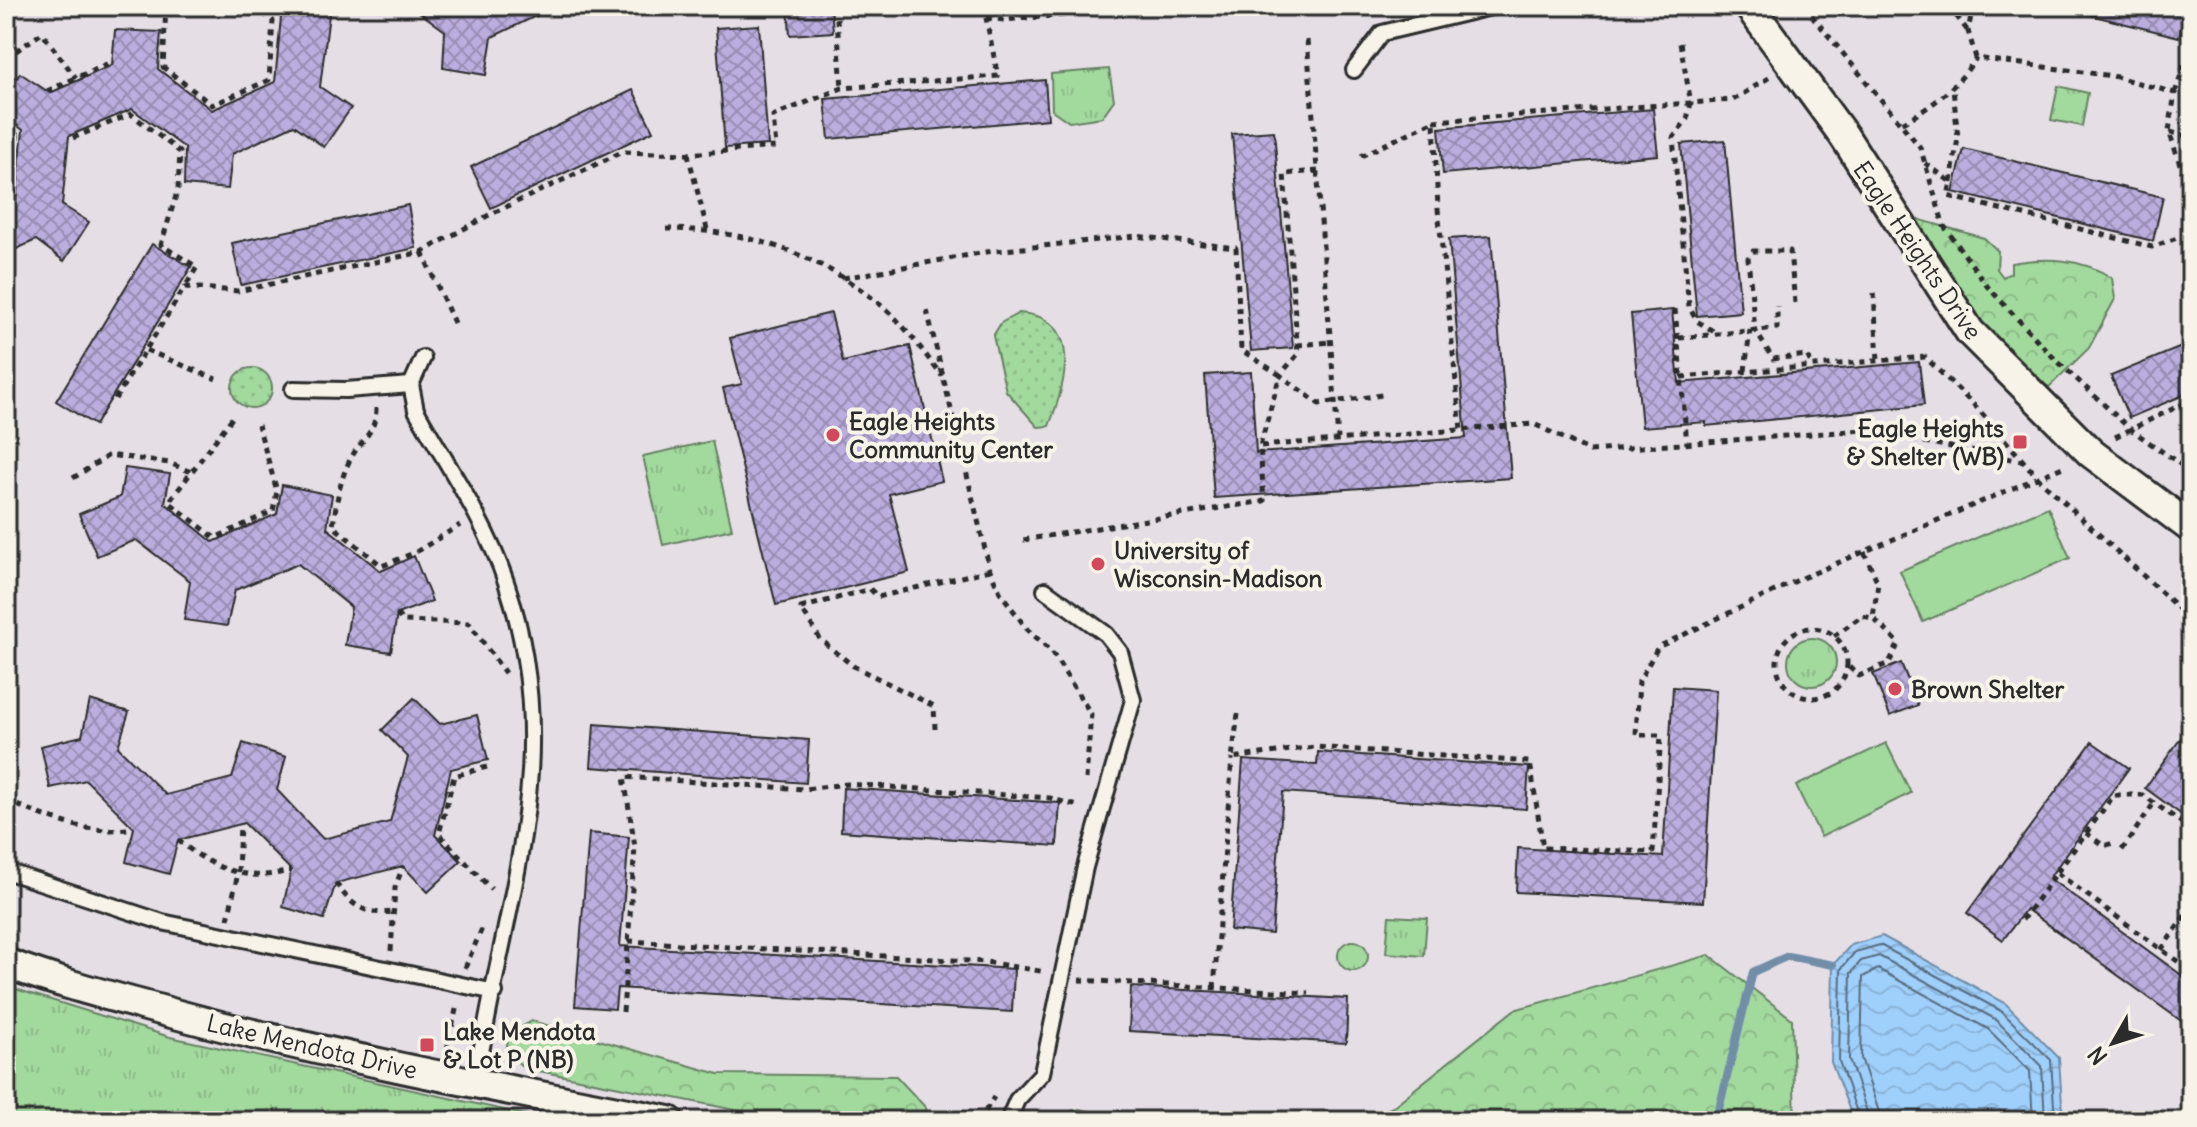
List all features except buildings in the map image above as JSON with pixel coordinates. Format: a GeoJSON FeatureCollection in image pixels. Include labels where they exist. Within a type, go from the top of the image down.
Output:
{"type":"FeatureCollection","features":[{"type":"Feature","properties":{"kind":"street","name":"Eagle Heights Drive"},"geometry":{"type":"LineString","coordinates":[[1749,6],[1844,136],[1970,332],[2091,453],[2191,528]]}},
{"type":"Feature","properties":{"kind":"street","name":"Lake Mendota Drive"},"geometry":{"type":"LineString","coordinates":[[6,963],[44,978],[245,1033],[476,1084],[669,1121]]}},
{"type":"Feature","properties":{"kind":"lane"},"geometry":{"type":"LineString","coordinates":[[1354,70],[1382,33],[1495,6]]}},
{"type":"Feature","properties":{"kind":"lane"},"geometry":{"type":"LineString","coordinates":[[423,358],[411,385],[416,410],[505,579],[522,637],[531,695],[534,743],[530,793],[476,1084]]}},
{"type":"Feature","properties":{"kind":"lane"},"geometry":{"type":"LineString","coordinates":[[293,389],[411,385]]}},
{"type":"Feature","properties":{"kind":"lane"},"geometry":{"type":"LineString","coordinates":[[1008,1121],[1017,1100],[1042,1073],[1085,867],[1133,700],[1120,652],[1106,634],[1045,590]]}},
{"type":"Feature","properties":{"kind":"lane"},"geometry":{"type":"LineString","coordinates":[[6,871],[162,922],[495,992]]}},
{"type":"Feature","properties":{"kind":"path"},"geometry":{"type":"LineString","coordinates":[[179,6],[167,8],[163,67],[212,105],[269,80],[273,21],[254,6]]}},
{"type":"Feature","properties":{"kind":"path"},"geometry":{"type":"LineString","coordinates":[[836,6],[842,88]]}},
{"type":"Feature","properties":{"kind":"path"},"geometry":{"type":"LineString","coordinates":[[185,287],[238,291],[422,252],[489,215],[622,152],[688,154],[776,147],[773,116],[842,88],[998,76],[985,6]]}},
{"type":"Feature","properties":{"kind":"path"},"geometry":{"type":"LineString","coordinates":[[1804,6],[1920,147],[1944,226],[1987,286],[2053,357],[2129,428],[2191,472]]}},
{"type":"Feature","properties":{"kind":"path"},"geometry":{"type":"LineString","coordinates":[[1949,6],[1968,31],[1976,58]]}},
{"type":"Feature","properties":{"kind":"path"},"geometry":{"type":"LineString","coordinates":[[1968,31],[1973,6]]}},
{"type":"Feature","properties":{"kind":"path"},"geometry":{"type":"LineString","coordinates":[[986,18],[1004,20],[1113,11]]}},
{"type":"Feature","properties":{"kind":"path"},"geometry":{"type":"LineString","coordinates":[[6,58],[42,33],[76,78]]}},
{"type":"Feature","properties":{"kind":"path"},"geometry":{"type":"LineString","coordinates":[[1307,40],[1338,439]]}},
{"type":"Feature","properties":{"kind":"path"},"geometry":{"type":"LineString","coordinates":[[1680,43],[1691,103],[1687,119],[1673,138],[1689,307],[1697,321],[1716,333]]}},
{"type":"Feature","properties":{"kind":"path"},"geometry":{"type":"LineString","coordinates":[[2191,44],[2175,93],[2169,131],[2191,198]]}},
{"type":"Feature","properties":{"kind":"path"},"geometry":{"type":"LineString","coordinates":[[1902,123],[1933,106],[1953,88],[1976,58]]}},
{"type":"Feature","properties":{"kind":"path"},"geometry":{"type":"LineString","coordinates":[[1976,58],[2113,76],[2175,93]]}},
{"type":"Feature","properties":{"kind":"path"},"geometry":{"type":"LineString","coordinates":[[47,91],[113,61]]}},
{"type":"Feature","properties":{"kind":"path"},"geometry":{"type":"LineString","coordinates":[[1361,156],[1434,121],[1733,100],[1791,64]]}},
{"type":"Feature","properties":{"kind":"path"},"geometry":{"type":"LineString","coordinates":[[1953,88],[1958,138],[1948,196],[2152,247],[2191,233]]}},
{"type":"Feature","properties":{"kind":"path"},"geometry":{"type":"LineString","coordinates":[[73,138],[131,114],[180,152],[178,189],[161,245],[197,267],[115,399]]}},
{"type":"Feature","properties":{"kind":"path"},"geometry":{"type":"LineString","coordinates":[[1434,121],[1438,209],[1461,430]]}},
{"type":"Feature","properties":{"kind":"path"},"geometry":{"type":"LineString","coordinates":[[6,128],[17,135]]}},
{"type":"Feature","properties":{"kind":"path"},"geometry":{"type":"LineString","coordinates":[[2169,131],[2191,137]]}},
{"type":"Feature","properties":{"kind":"path"},"geometry":{"type":"LineString","coordinates":[[6,144],[17,135]]}},
{"type":"Feature","properties":{"kind":"path"},"geometry":{"type":"LineString","coordinates":[[11,202],[17,135]]}},
{"type":"Feature","properties":{"kind":"path"},"geometry":{"type":"LineString","coordinates":[[688,154],[707,229]]}},
{"type":"Feature","properties":{"kind":"path"},"geometry":{"type":"LineString","coordinates":[[1925,163],[1951,182]]}},
{"type":"Feature","properties":{"kind":"path"},"geometry":{"type":"LineString","coordinates":[[1023,540],[1264,501],[1260,446],[1280,375],[1298,354],[1284,174],[1318,171]]}},
{"type":"Feature","properties":{"kind":"path"},"geometry":{"type":"LineString","coordinates":[[666,229],[707,229],[741,234],[779,247],[843,278],[895,319],[943,376]]}},
{"type":"Feature","properties":{"kind":"path"},"geometry":{"type":"LineString","coordinates":[[843,278],[986,252],[1136,236],[1236,248],[1241,350],[1319,404],[1382,395]]}},
{"type":"Feature","properties":{"kind":"path"},"geometry":{"type":"LineString","coordinates":[[1745,371],[1752,330],[1748,258],[1753,251],[1790,251],[1795,303]]}},
{"type":"Feature","properties":{"kind":"path"},"geometry":{"type":"LineString","coordinates":[[422,252],[455,325]]}},
{"type":"Feature","properties":{"kind":"path"},"geometry":{"type":"LineString","coordinates":[[1874,293],[1878,360]]}},
{"type":"Feature","properties":{"kind":"path"},"geometry":{"type":"LineString","coordinates":[[1679,338],[1777,328],[1777,306]]}},
{"type":"Feature","properties":{"kind":"path"},"geometry":{"type":"LineString","coordinates":[[1675,309],[1687,444]]}},
{"type":"Feature","properties":{"kind":"path"},"geometry":{"type":"LineString","coordinates":[[927,310],[990,570],[1000,592],[1027,629],[1058,660],[1091,714],[1085,787]]}},
{"type":"Feature","properties":{"kind":"path"},"geometry":{"type":"LineString","coordinates":[[1752,330],[1773,359],[1807,355],[1812,365]]}},
{"type":"Feature","properties":{"kind":"path"},"geometry":{"type":"LineString","coordinates":[[1297,345],[1331,342]]}},
{"type":"Feature","properties":{"kind":"path"},"geometry":{"type":"LineString","coordinates":[[146,350],[216,379]]}},
{"type":"Feature","properties":{"kind":"path"},"geometry":{"type":"LineString","coordinates":[[1681,377],[1925,357],[1978,409],[2038,478],[2191,620]]}},
{"type":"Feature","properties":{"kind":"path"},"geometry":{"type":"LineString","coordinates":[[376,388],[376,423],[351,457],[338,496],[333,526],[382,566],[441,536]]}},
{"type":"Feature","properties":{"kind":"path"},"geometry":{"type":"LineString","coordinates":[[2129,428],[2191,400]]}},
{"type":"Feature","properties":{"kind":"path"},"geometry":{"type":"LineString","coordinates":[[232,418],[194,473],[169,502],[215,538],[273,511],[277,491],[258,425]]}},
{"type":"Feature","properties":{"kind":"path"},"geometry":{"type":"LineString","coordinates":[[1260,446],[1534,424],[1590,451],[1864,430],[2022,461]]}},
{"type":"Feature","properties":{"kind":"path"},"geometry":{"type":"LineString","coordinates":[[1232,758],[1314,747],[1530,762],[1543,848],[1653,852],[1661,735],[1636,735],[1639,681],[1658,647],[1864,552],[2091,453]]}},
{"type":"Feature","properties":{"kind":"path"},"geometry":{"type":"LineString","coordinates":[[73,478],[109,455],[169,463],[194,473]]}},
{"type":"Feature","properties":{"kind":"path"},"geometry":{"type":"LineString","coordinates":[[1864,552],[1878,583],[1873,618]]}},
{"type":"Feature","properties":{"kind":"path"},"geometry":{"type":"LineString","coordinates":[[935,729],[934,706],[853,666],[820,639],[801,608],[870,589],[878,597],[990,570]]}},
{"type":"Feature","properties":{"kind":"path"},"geometry":{"type":"LineString","coordinates":[[397,614],[402,621],[469,623],[506,675]]}},
{"type":"Feature","properties":{"kind":"path"},"geometry":{"type":"LineString","coordinates":[[1834,636],[1862,616],[1873,618],[1899,643],[1889,663],[1859,676],[1849,667],[1842,644],[1834,636],[1816,626],[1789,634],[1776,659],[1783,686],[1809,700],[1835,692],[1849,667]]}},
{"type":"Feature","properties":{"kind":"path"},"geometry":{"type":"LineString","coordinates":[[1214,988],[1238,714]]}},
{"type":"Feature","properties":{"kind":"path"},"geometry":{"type":"LineString","coordinates":[[487,767],[454,776],[439,834],[491,889]]}},
{"type":"Feature","properties":{"kind":"path"},"geometry":{"type":"LineString","coordinates":[[623,1012],[635,847],[624,777],[804,789],[847,784],[1050,798],[1081,807]]}},
{"type":"Feature","properties":{"kind":"path"},"geometry":{"type":"LineString","coordinates":[[2022,920],[2114,795],[2143,795],[2182,823],[2191,818]]}},
{"type":"Feature","properties":{"kind":"path"},"geometry":{"type":"LineString","coordinates":[[1077,820],[1083,797]]}},
{"type":"Feature","properties":{"kind":"path"},"geometry":{"type":"LineString","coordinates":[[6,801],[78,828],[105,832],[134,828]]}},
{"type":"Feature","properties":{"kind":"path"},"geometry":{"type":"LineString","coordinates":[[2122,850],[2154,803]]}},
{"type":"Feature","properties":{"kind":"path"},"geometry":{"type":"LineString","coordinates":[[232,900],[238,873],[240,824]]}},
{"type":"Feature","properties":{"kind":"path"},"geometry":{"type":"LineString","coordinates":[[2086,833],[2104,846],[2113,843]]}},
{"type":"Feature","properties":{"kind":"path"},"geometry":{"type":"LineString","coordinates":[[178,840],[220,869],[273,876],[291,870]]}},
{"type":"Feature","properties":{"kind":"path"},"geometry":{"type":"LineString","coordinates":[[394,935],[392,912],[395,888],[403,866]]}},
{"type":"Feature","properties":{"kind":"path"},"geometry":{"type":"LineString","coordinates":[[2057,873],[2191,971]]}},
{"type":"Feature","properties":{"kind":"path"},"geometry":{"type":"LineString","coordinates":[[489,900],[495,874]]}},
{"type":"Feature","properties":{"kind":"path"},"geometry":{"type":"LineString","coordinates":[[336,883],[346,898],[363,911],[392,912]]}},
{"type":"Feature","properties":{"kind":"path"},"geometry":{"type":"LineString","coordinates":[[2161,950],[2191,907]]}},
{"type":"Feature","properties":{"kind":"path"},"geometry":{"type":"LineString","coordinates":[[464,971],[486,912]]}},
{"type":"Feature","properties":{"kind":"path"},"geometry":{"type":"LineString","coordinates":[[628,941],[986,962],[1046,972]]}},
{"type":"Feature","properties":{"kind":"path"},"geometry":{"type":"LineString","coordinates":[[1044,985],[1048,958]]}},
{"type":"Feature","properties":{"kind":"path"},"geometry":{"type":"LineString","coordinates":[[1081,980],[1309,993]]}},
{"type":"Feature","properties":{"kind":"path"},"geometry":{"type":"LineString","coordinates":[[443,1056],[449,1047],[457,1006]]}},
{"type":"Feature","properties":{"kind":"path"},"geometry":{"type":"LineString","coordinates":[[979,1121],[981,1112],[1002,1088]]}},
{"type":"Feature","properties":{"kind":"shaded area","name":"University of Wisconsin-Madison"},"geometry":{"type":"Polygon","coordinates":[[[6,6],[2191,6],[2191,1121],[6,1121],[6,6]]]}},
{"type":"Feature","properties":{"kind":"green space"},"geometry":{"type":"Polygon","coordinates":[[[1109,69],[1114,100],[1102,117],[1069,122],[1052,110],[1051,74],[1109,69]]]}},
{"type":"Feature","properties":{"kind":"green space"},"geometry":{"type":"Polygon","coordinates":[[[2058,86],[2088,93],[2082,126],[2051,120],[2058,86]]]}},
{"type":"Feature","properties":{"kind":"green space"},"geometry":{"type":"Polygon","coordinates":[[[1917,219],[1984,238],[1998,251],[1997,269],[2003,277],[2011,273],[2011,263],[2051,260],[2088,266],[2112,278],[2115,299],[2089,348],[2049,387],[2027,372],[1989,335],[1956,292],[1910,225],[1917,219]]]}},
{"type":"Feature","properties":{"kind":"green space"},"geometry":{"type":"Polygon","coordinates":[[[1019,313],[1040,317],[1054,326],[1062,339],[1064,372],[1049,426],[1038,427],[1006,391],[993,336],[1001,323],[1019,313]]]}},
{"type":"Feature","properties":{"kind":"green space"},"geometry":{"type":"Polygon","coordinates":[[[252,368],[266,374],[272,388],[266,402],[252,408],[238,402],[232,388],[238,374],[252,368]]]}},
{"type":"Feature","properties":{"kind":"green space"},"geometry":{"type":"Polygon","coordinates":[[[712,441],[732,529],[663,545],[643,456],[712,441]]]}},
{"type":"Feature","properties":{"kind":"green space"},"geometry":{"type":"Polygon","coordinates":[[[2048,507],[2070,558],[1923,622],[1900,571],[2048,507]]]}},
{"type":"Feature","properties":{"kind":"green space"},"geometry":{"type":"Polygon","coordinates":[[[1812,638],[1829,645],[1836,662],[1829,679],[1812,686],[1795,679],[1788,662],[1795,645],[1812,638]]]}},
{"type":"Feature","properties":{"kind":"green space"},"geometry":{"type":"Polygon","coordinates":[[[1886,743],[1911,793],[1821,837],[1796,786],[1886,743]]]}},
{"type":"Feature","properties":{"kind":"green space"},"geometry":{"type":"Polygon","coordinates":[[[1389,916],[1427,918],[1424,956],[1386,953],[1389,916]]]}},
{"type":"Feature","properties":{"kind":"green space"},"geometry":{"type":"Polygon","coordinates":[[[1353,941],[1364,945],[1368,956],[1364,967],[1353,971],[1342,967],[1338,956],[1342,945],[1353,941]]]}},
{"type":"Feature","properties":{"kind":"green space"},"geometry":{"type":"Polygon","coordinates":[[[1709,955],[1792,1019],[1795,1121],[1356,1121],[1391,1108],[1514,1010],[1709,955]]]}},
{"type":"Feature","properties":{"kind":"green space"},"geometry":{"type":"Polygon","coordinates":[[[6,986],[170,1037],[554,1121],[6,1121],[6,986]]]}},
{"type":"Feature","properties":{"kind":"green space"},"geometry":{"type":"Polygon","coordinates":[[[532,1021],[719,1074],[896,1076],[926,1108],[928,1121],[791,1121],[524,1068],[506,1051],[509,1034],[532,1021]]]}},
{"type":"Feature","properties":{"kind":"green space"},"geometry":{"type":"Polygon","coordinates":[[[1079,1109],[1132,1121],[1041,1121],[1079,1109]]]}},
{"type":"Feature","properties":{"kind":"water"},"geometry":{"type":"Polygon","coordinates":[[[1882,936],[2006,1004],[2059,1058],[2063,1121],[1854,1121],[1831,1062],[1833,965],[1851,945],[1882,936]]]}},
{"type":"Feature","properties":{"kind":"waterway"},"geometry":{"type":"LineString","coordinates":[[1716,1121],[1753,972],[1788,956],[1833,965]]}},
{"type":"Feature","properties":{"kind":"place","name":"Eagle Heights Community Center"},"geometry":{"type":"Point","coordinates":[833,435]}},
{"type":"Feature","properties":{"kind":"place","name":"Eagle Heights & Shelter (WB)"},"geometry":{"type":"Point","coordinates":[2020,442]}},
{"type":"Feature","properties":{"kind":"place","name":"University of Wisconsin-Madison"},"geometry":{"type":"Point","coordinates":[1098,564]}},
{"type":"Feature","properties":{"kind":"place","name":"Brown Shelter"},"geometry":{"type":"Point","coordinates":[1895,689]}},
{"type":"Feature","properties":{"kind":"place","name":"Lake Mendota & Lot P (NB)"},"geometry":{"type":"Point","coordinates":[427,1045]}}]}
